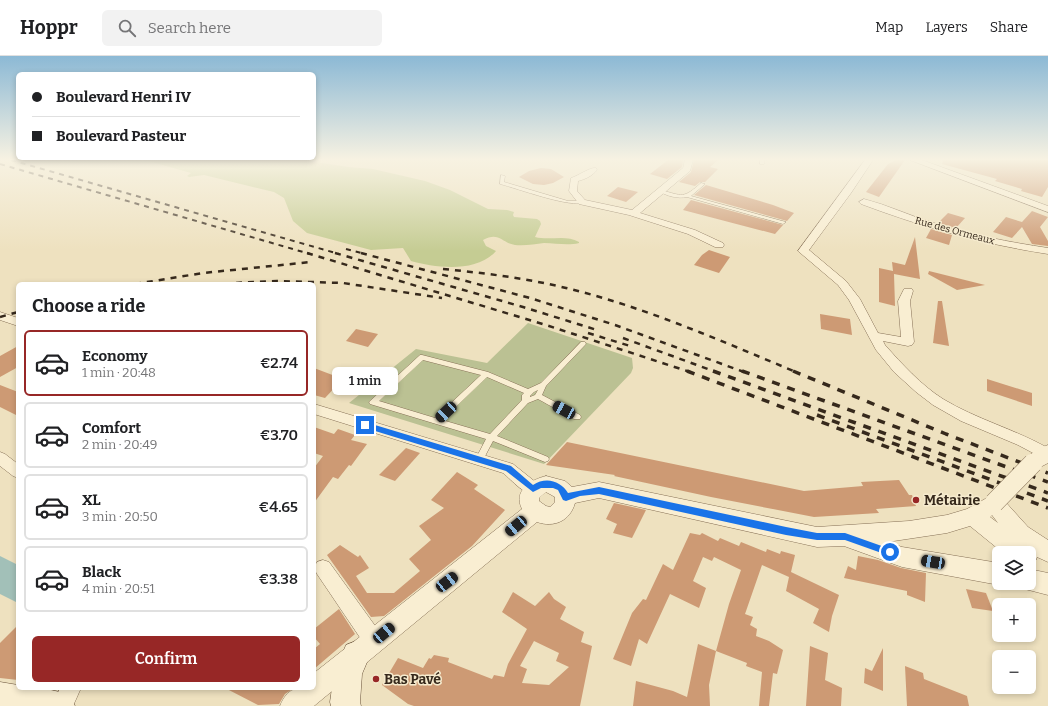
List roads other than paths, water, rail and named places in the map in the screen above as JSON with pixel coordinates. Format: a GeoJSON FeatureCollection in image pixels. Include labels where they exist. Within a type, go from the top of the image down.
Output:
{"type":"FeatureCollection","features":[{"type":"Feature","properties":{"kind":"main road"},"geometry":{"type":"LineString","coordinates":[[346,706],[345,702],[348,674],[365,648]]}},
{"type":"Feature","properties":{"kind":"main road"},"geometry":{"type":"LineString","coordinates":[[13,699],[60,706]]}},
{"type":"Feature","properties":{"kind":"street"},"geometry":{"type":"LineString","coordinates":[[573,190],[582,202],[602,204],[634,213],[706,237],[719,245]]}},
{"type":"Feature","properties":{"kind":"street"},"geometry":{"type":"LineString","coordinates":[[566,497],[599,490],[817,537],[845,536],[909,530],[947,524],[973,516],[994,503],[1043,456],[1023,441],[966,417],[938,402],[920,389],[899,369],[880,347],[854,299],[842,283],[803,251],[848,190]]}},
{"type":"Feature","properties":{"kind":"street"},"geometry":{"type":"LineString","coordinates":[[997,190],[1048,209]]}},
{"type":"Feature","properties":{"kind":"street"},"geometry":{"type":"LineString","coordinates":[[634,213],[661,191]]}},
{"type":"Feature","properties":{"kind":"street","name":"Rue des Ormeaux"},"geometry":{"type":"LineString","coordinates":[[864,202],[887,211],[958,232],[1048,252]]}},
{"type":"Feature","properties":{"kind":"street"},"geometry":{"type":"LineString","coordinates":[[874,336],[908,342],[904,301],[908,291]]}},
{"type":"Feature","properties":{"kind":"street"},"geometry":{"type":"LineString","coordinates":[[0,316],[16,321]]}},
{"type":"Feature","properties":{"kind":"street"},"geometry":{"type":"LineString","coordinates":[[316,410],[508,468],[534,500],[543,515],[557,514],[566,505],[566,497],[560,488],[554,484],[539,485],[534,500],[365,648],[316,687]]}},
{"type":"Feature","properties":{"kind":"street"},"geometry":{"type":"LineString","coordinates":[[0,458],[16,470]]}},
{"type":"Feature","properties":{"kind":"street"},"geometry":{"type":"LineString","coordinates":[[994,503],[1020,534],[1048,552]]}},
{"type":"Feature","properties":{"kind":"street"},"geometry":{"type":"LineString","coordinates":[[973,516],[1010,546]]}},
{"type":"Feature","properties":{"kind":"street"},"geometry":{"type":"LineString","coordinates":[[845,536],[902,556],[992,573]]}},
{"type":"Feature","properties":{"kind":"street"},"geometry":{"type":"LineString","coordinates":[[1036,556],[1048,560]]}},
{"type":"Feature","properties":{"kind":"street"},"geometry":{"type":"LineString","coordinates":[[322,568],[365,648]]}},
{"type":"Feature","properties":{"kind":"street"},"geometry":{"type":"LineString","coordinates":[[1036,581],[1048,584]]}},
{"type":"Feature","properties":{"kind":"street"},"geometry":{"type":"LineString","coordinates":[[60,706],[70,690]]}},
{"type":"Feature","properties":{"kind":"street"},"geometry":{"type":"LineString","coordinates":[[293,706],[313,690]]}},
{"type":"Feature","properties":{"kind":"lane"},"geometry":{"type":"LineString","coordinates":[[525,190],[568,202],[582,202]]}},
{"type":"Feature","properties":{"kind":"lane"},"geometry":{"type":"LineString","coordinates":[[689,197],[696,190]]}},
{"type":"Feature","properties":{"kind":"lane"},"geometry":{"type":"LineString","coordinates":[[661,191],[683,198],[689,197],[783,222]]}},
{"type":"Feature","properties":{"kind":"lane"},"geometry":{"type":"LineString","coordinates":[[545,459],[491,438],[372,402],[422,357],[486,374],[528,392],[543,386],[583,344]]}},
{"type":"Feature","properties":{"kind":"lane"},"geometry":{"type":"LineString","coordinates":[[436,421],[486,374]]}},
{"type":"Feature","properties":{"kind":"lane"},"geometry":{"type":"LineString","coordinates":[[479,460],[491,438],[526,401],[535,399],[541,394],[543,386]]}},
{"type":"Feature","properties":{"kind":"lane"},"geometry":{"type":"LineString","coordinates":[[526,401],[526,395],[528,392]]}},
{"type":"Feature","properties":{"kind":"lane"},"geometry":{"type":"LineString","coordinates":[[538,396],[577,417]]}},
{"type":"Feature","properties":{"kind":"waterway"},"geometry":{"type":"LineString","coordinates":[[0,573],[16,585]]}},
{"type":"Feature","properties":{"kind":"railway"},"geometry":{"type":"LineString","coordinates":[[91,190],[310,254]]}},
{"type":"Feature","properties":{"kind":"railway"},"geometry":{"type":"LineString","coordinates":[[117,190],[339,254]]}},
{"type":"Feature","properties":{"kind":"railway"},"geometry":{"type":"LineString","coordinates":[[346,249],[365,254]]}},
{"type":"Feature","properties":{"kind":"railway"},"geometry":{"type":"LineString","coordinates":[[307,253],[546,325],[687,371]]}},
{"type":"Feature","properties":{"kind":"railway"},"geometry":{"type":"LineString","coordinates":[[335,253],[523,307],[597,330]]}},
{"type":"Feature","properties":{"kind":"railway"},"geometry":{"type":"LineString","coordinates":[[361,253],[530,298],[615,325],[744,372]]}},
{"type":"Feature","properties":{"kind":"railway"},"geometry":{"type":"LineString","coordinates":[[147,282],[203,273],[311,262]]}},
{"type":"Feature","properties":{"kind":"railway"},"geometry":{"type":"LineString","coordinates":[[443,269],[489,274],[551,284],[595,296],[654,315],[796,372]]}},
{"type":"Feature","properties":{"kind":"railway"},"geometry":{"type":"LineString","coordinates":[[255,282],[310,282]]}},
{"type":"Feature","properties":{"kind":"railway"},"geometry":{"type":"LineString","coordinates":[[316,282],[343,283],[442,298]]}},
{"type":"Feature","properties":{"kind":"railway"},"geometry":{"type":"LineString","coordinates":[[0,317],[16,313]]}},
{"type":"Feature","properties":{"kind":"railway"},"geometry":{"type":"LineString","coordinates":[[588,333],[630,346]]}},
{"type":"Feature","properties":{"kind":"railway"},"geometry":{"type":"LineString","coordinates":[[623,338],[716,372]]}},
{"type":"Feature","properties":{"kind":"railway"},"geometry":{"type":"LineString","coordinates":[[687,371],[1048,508]]}},
{"type":"Feature","properties":{"kind":"railway"},"geometry":{"type":"LineString","coordinates":[[713,371],[1048,493]]}},
{"type":"Feature","properties":{"kind":"railway"},"geometry":{"type":"LineString","coordinates":[[742,371],[1048,482]]}},
{"type":"Feature","properties":{"kind":"railway"},"geometry":{"type":"LineString","coordinates":[[793,371],[946,434],[1048,473]]}},
{"type":"Feature","properties":{"kind":"railway"},"geometry":{"type":"LineString","coordinates":[[817,415],[1048,501]]}},
{"type":"Feature","properties":{"kind":"place","name":"Métairie"},"geometry":{"type":"Point","coordinates":[916,500]}},
{"type":"Feature","properties":{"kind":"place","name":"Bas Pavé"},"geometry":{"type":"Point","coordinates":[376,679]}}]}
